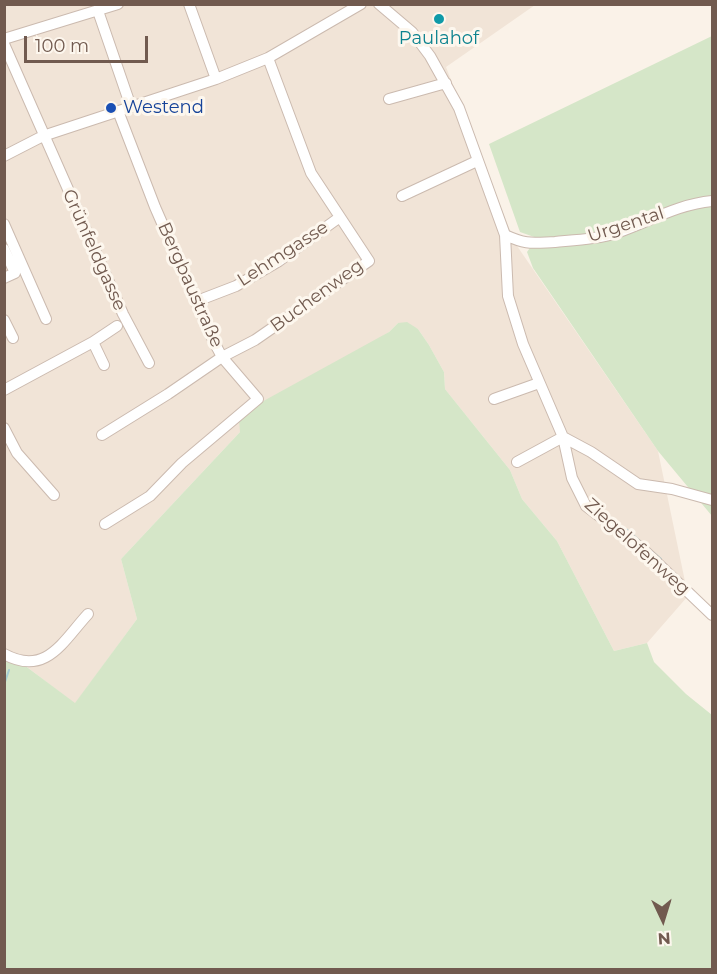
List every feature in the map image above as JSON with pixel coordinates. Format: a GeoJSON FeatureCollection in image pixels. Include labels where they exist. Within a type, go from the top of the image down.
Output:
{"type":"FeatureCollection","features":[{"type":"Feature","properties":{"kind":"street"},"geometry":{"type":"LineString","coordinates":[[4,39],[118,4]]}},
{"type":"Feature","properties":{"kind":"street"},"geometry":{"type":"LineString","coordinates":[[189,4],[216,79]]}},
{"type":"Feature","properties":{"kind":"street"},"geometry":{"type":"LineString","coordinates":[[4,156],[43,136],[216,79],[268,58],[361,4]]}},
{"type":"Feature","properties":{"kind":"street","name":"Ziegelofenweg"},"geometry":{"type":"LineString","coordinates":[[379,4],[412,32],[430,56],[459,108],[505,235],[508,296],[523,344],[563,437],[572,478],[586,506],[645,551],[712,615]]}},
{"type":"Feature","properties":{"kind":"street"},"geometry":{"type":"LineString","coordinates":[[98,11],[131,107]]}},
{"type":"Feature","properties":{"kind":"street","name":"Grünfeldgasse"},"geometry":{"type":"LineString","coordinates":[[4,44],[123,314],[149,363]]}},
{"type":"Feature","properties":{"kind":"street","name":"Lehmgasse"},"geometry":{"type":"LineString","coordinates":[[197,301],[245,281],[279,261],[340,218],[311,173],[268,58]]}},
{"type":"Feature","properties":{"kind":"street"},"geometry":{"type":"LineString","coordinates":[[389,99],[446,83]]}},
{"type":"Feature","properties":{"kind":"street","name":"Bergbaustraße"},"geometry":{"type":"LineString","coordinates":[[105,524],[150,496],[182,463],[258,399],[222,357],[155,207],[118,111]]}},
{"type":"Feature","properties":{"kind":"street"},"geometry":{"type":"LineString","coordinates":[[402,196],[477,161]]}},
{"type":"Feature","properties":{"kind":"street","name":"Urgental"},"geometry":{"type":"LineString","coordinates":[[505,235],[524,244],[584,240],[617,232],[663,213],[698,202],[712,201]]}},
{"type":"Feature","properties":{"kind":"street","name":"Buchenweg"},"geometry":{"type":"LineString","coordinates":[[222,357],[255,340],[369,261],[340,218]]}},
{"type":"Feature","properties":{"kind":"street"},"geometry":{"type":"LineString","coordinates":[[4,224],[46,319]]}},
{"type":"Feature","properties":{"kind":"street"},"geometry":{"type":"LineString","coordinates":[[4,249],[15,273],[4,278]]}},
{"type":"Feature","properties":{"kind":"street"},"geometry":{"type":"LineString","coordinates":[[4,320],[13,338]]}},
{"type":"Feature","properties":{"kind":"street"},"geometry":{"type":"LineString","coordinates":[[4,390],[93,342],[117,326]]}},
{"type":"Feature","properties":{"kind":"street"},"geometry":{"type":"LineString","coordinates":[[93,342],[104,365]]}},
{"type":"Feature","properties":{"kind":"street"},"geometry":{"type":"LineString","coordinates":[[102,435],[222,357]]}},
{"type":"Feature","properties":{"kind":"street"},"geometry":{"type":"LineString","coordinates":[[494,399],[539,383]]}},
{"type":"Feature","properties":{"kind":"street"},"geometry":{"type":"LineString","coordinates":[[4,428],[17,453],[54,495]]}},
{"type":"Feature","properties":{"kind":"street"},"geometry":{"type":"LineString","coordinates":[[517,462],[563,437],[591,452],[638,484],[672,489],[712,500]]}},
{"type":"Feature","properties":{"kind":"street"},"geometry":{"type":"LineString","coordinates":[[4,654],[28,662],[39,661],[50,656],[88,614]]}},
{"type":"Feature","properties":{"kind":"shaded area"},"geometry":{"type":"Polygon","coordinates":[[[4,5],[535,5],[446,67],[515,243],[658,451],[688,596],[647,643],[614,651],[557,541],[522,499],[510,470],[445,389],[444,372],[429,345],[418,329],[398,323],[389,332],[240,432],[121,559],[137,619],[75,704],[5,650],[4,5]]]}},
{"type":"Feature","properties":{"kind":"green space"},"geometry":{"type":"Polygon","coordinates":[[[712,36],[712,516],[658,451],[533,268],[527,252],[537,238],[520,232],[489,144],[712,36]]]}},
{"type":"Feature","properties":{"kind":"green space"},"geometry":{"type":"Polygon","coordinates":[[[407,322],[418,329],[429,345],[444,372],[445,389],[510,470],[522,499],[557,541],[614,651],[647,643],[654,662],[686,694],[712,715],[712,969],[5,969],[4,650],[75,703],[137,619],[121,559],[240,432],[239,419],[258,404],[389,332],[398,323],[407,322]]]}},
{"type":"Feature","properties":{"kind":"waterway"},"geometry":{"type":"LineString","coordinates":[[626,529],[661,559]]}},
{"type":"Feature","properties":{"kind":"waterway"},"geometry":{"type":"LineString","coordinates":[[4,685],[9,670]]}},
{"type":"Feature","properties":{"kind":"place","name":"Paulahof"},"geometry":{"type":"Point","coordinates":[439,19]}},
{"type":"Feature","properties":{"kind":"place","name":"Westend"},"geometry":{"type":"Point","coordinates":[111,108]}}]}
